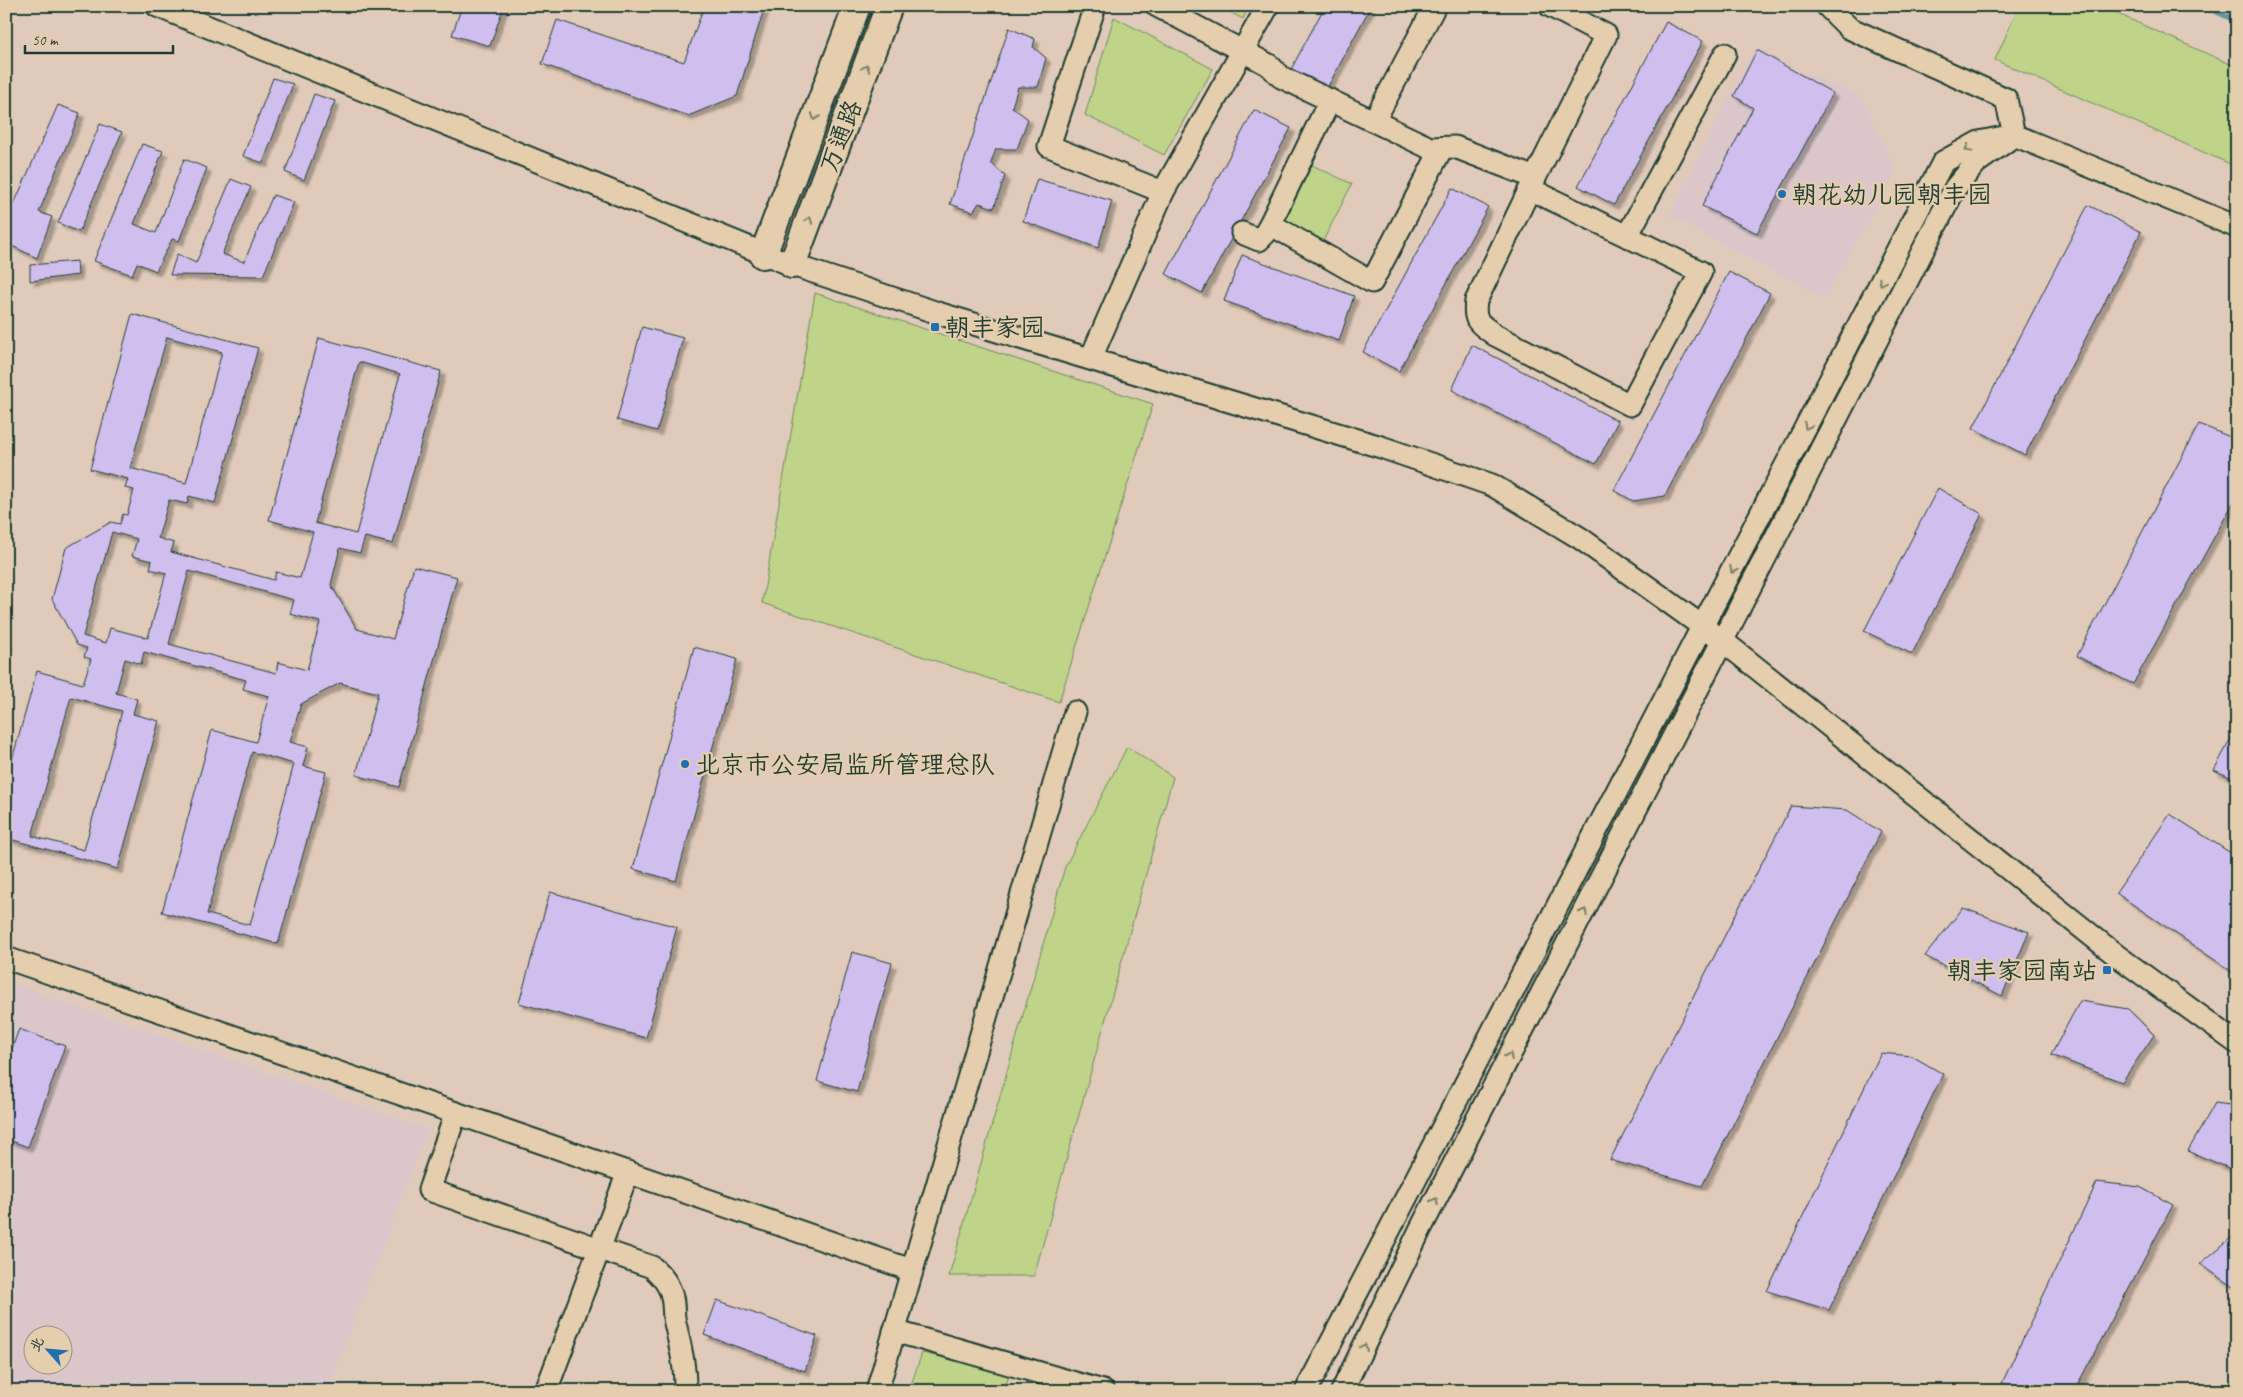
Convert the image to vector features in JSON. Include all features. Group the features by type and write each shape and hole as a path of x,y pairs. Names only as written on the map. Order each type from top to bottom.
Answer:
{"main road":[{"name":"万通路","path":"763,254 857,6"},
{"name":"万通路","path":"792,265 890,6"}],"street":[{"path":"157,6 792,265 941,314 1381,447 1492,485 1580,538 1724,642 2116,955 2237,1043"},
{"path":"1157,6 1269,66 1281,78 1430,148 1455,147 1533,184 1627,236 1701,272 1630,405 1496,335 1477,322 1474,313 1476,301 1533,184 1606,35 1550,6"},
{"path":"1091,358 1163,192 1268,6"},
{"path":"1374,121 1435,6"},
{"path":"1827,6 1849,28 2006,99 2014,135"},
{"path":"1092,7 1049,146 1163,192"},
{"path":"1627,236 1725,54"},
{"path":"1242,233 1259,240 1265,234 1330,100"},
{"path":"1342,1391 1420,1230 1724,642 1733,620 1955,188 1976,163 2014,135"},
{"path":"1306,1391 1943,162 1979,142 2014,135 2237,227"},
{"path":"1270,224 1372,282 1442,148"},
{"path":"877,1391 1075,712"},
{"path":"6,958 911,1270"},
{"path":"456,1113 429,1190 652,1267 662,1276 670,1288 686,1375 685,1391"},
{"path":"546,1391 628,1172"},
{"path":"894,1330 1103,1391"}],"shaded area":[{"name":"朝花幼儿园朝丰园","path":"1753,49 1862,96 1896,171 1825,299 1669,216"},
{"path":"6,981 428,1129 328,1391 6,1391"}],"green space":[{"path":"1218,6 1249,6 1243,19"},
{"path":"2019,6 2100,6 2237,67 2237,167 1995,60"},
{"path":"1114,17 1213,69 1164,155 1085,115"},
{"path":"1312,165 1352,184 1322,243 1284,222"},
{"path":"815,293 1153,404 1059,702 762,603"},
{"path":"1127,747 1173,777 1034,1276 949,1276 1065,867"},
{"path":"922,1353 1010,1372 1004,1391 909,1391"}],"building":[{"path":"462,6 504,6 490,46 452,35"},
{"path":"704,6 765,6 737,96 688,116 542,64 557,20 684,62"},
{"path":"1325,6 1371,6 1325,92 1289,73"},
{"path":"1666,22 1703,41 1614,205 1578,186"},
{"path":"1009,28 1035,39 1033,47 1046,58 1038,87 1018,87 1012,107 1028,119 1017,149 996,149 991,163 1005,176 994,208 979,203 973,212 950,204"},
{"path":"1757,50 1833,93 1757,233 1702,206 1753,108 1734,96"},
{"path":"273,78 293,84 263,163 243,156"},
{"path":"314,94 335,101 304,180 285,172"},
{"path":"58,105 80,113 39,212 52,217 37,258 6,243 6,209 9,202 14,204"},
{"path":"1254,110 1291,128 1202,293 1166,274"},
{"path":"100,124 122,132 79,232 58,223"},
{"path":"142,144 163,151 134,224 156,233 184,159 207,168 179,241 172,239 156,271 137,263 132,275 94,261"},
{"path":"231,179 251,187 222,254 244,262 273,195 294,202 263,276 170,275 177,254 196,263"},
{"path":"1037,179 1112,201 1098,248 1023,221"},
{"path":"1452,188 1488,207 1399,371 1363,352"},
{"path":"2088,205 2141,232 2025,455 1973,428"},
{"path":"1242,255 1354,296 1339,341 1224,301"},
{"path":"77,261 78,275 30,281 30,265"},
{"path":"1729,272 1770,293 1665,496 1633,501 1614,490"},
{"path":"132,314 258,348 215,503 189,496 187,504 169,500 158,538 174,543 171,552 274,580 276,572 300,578 313,532 269,520 319,338 441,371 393,544 365,537 360,553 340,548 331,585 357,629 393,639 414,566 457,577 399,787 356,775 378,693 340,683 301,704 290,742 308,747 303,766 326,772 278,944 162,912 212,730 256,742 269,696 243,689 246,680 144,652 141,664 125,659 116,693 137,699 133,714 159,721 118,869 6,838 6,781 37,671 83,684 91,659 84,657 87,648 77,645 52,599 66,548 111,522 120,524 123,514 127,515 134,490 125,488 128,479 90,469","holes":["167,337 222,352 186,483 130,468","359,362 400,374 356,534 315,523","112,532 137,539 132,556 152,561 150,569 166,573 148,638 110,628 106,643 83,636","189,571 294,600 290,614 320,622 307,670 278,662 276,673 169,644","71,697 122,711 84,850 32,836","252,752 294,764 250,925 207,914"]},
{"path":"642,327 683,338 657,431 617,420"},
{"path":"1472,345 1618,421 1596,464 1452,390"},
{"path":"2199,424 2237,440 2237,496 2133,684 2077,656"},
{"path":"1938,488 1982,514 1912,654 1864,631"},
{"name":"北京市公安局监所管理总队","path":"694,647 737,659 676,881 633,869"},
{"path":"2237,728 2237,780 2214,770"},
{"path":"1791,806 1847,810 1881,832 1702,1186 1610,1160"},
{"path":"2170,814 2237,857 2237,975 2116,893"},
{"path":"550,892 677,927 646,1038 519,1003"},
{"path":"1963,908 2029,932 2002,996 1925,956"},
{"path":"852,952 892,963 857,1092 817,1081"},
{"path":"2080,1001 2128,1009 2154,1035 2122,1082 2051,1055"},
{"path":"19,1029 65,1046 28,1147 6,1139 6,1065"},
{"path":"1881,1053 1912,1056 1943,1074 1829,1310 1767,1291"},
{"path":"2215,1103 2237,1106 2236,1171 2188,1151"},
{"path":"2097,1182 2140,1187 2173,1205 2074,1391 2031,1391 2002,1383"},
{"path":"2237,1233 2237,1289 2200,1264"},
{"path":"717,1300 817,1336 805,1371 704,1335"}],"waterway":[{"path":"2204,6 2237,21"}],"place":[{"name":"朝花幼儿园朝丰园","path":"1782,194"},
{"name":"朝丰家园","path":"935,327"},
{"name":"北京市公安局监所管理总队","path":"685,764"},
{"name":"朝丰家园南站","path":"2107,970"}]}
